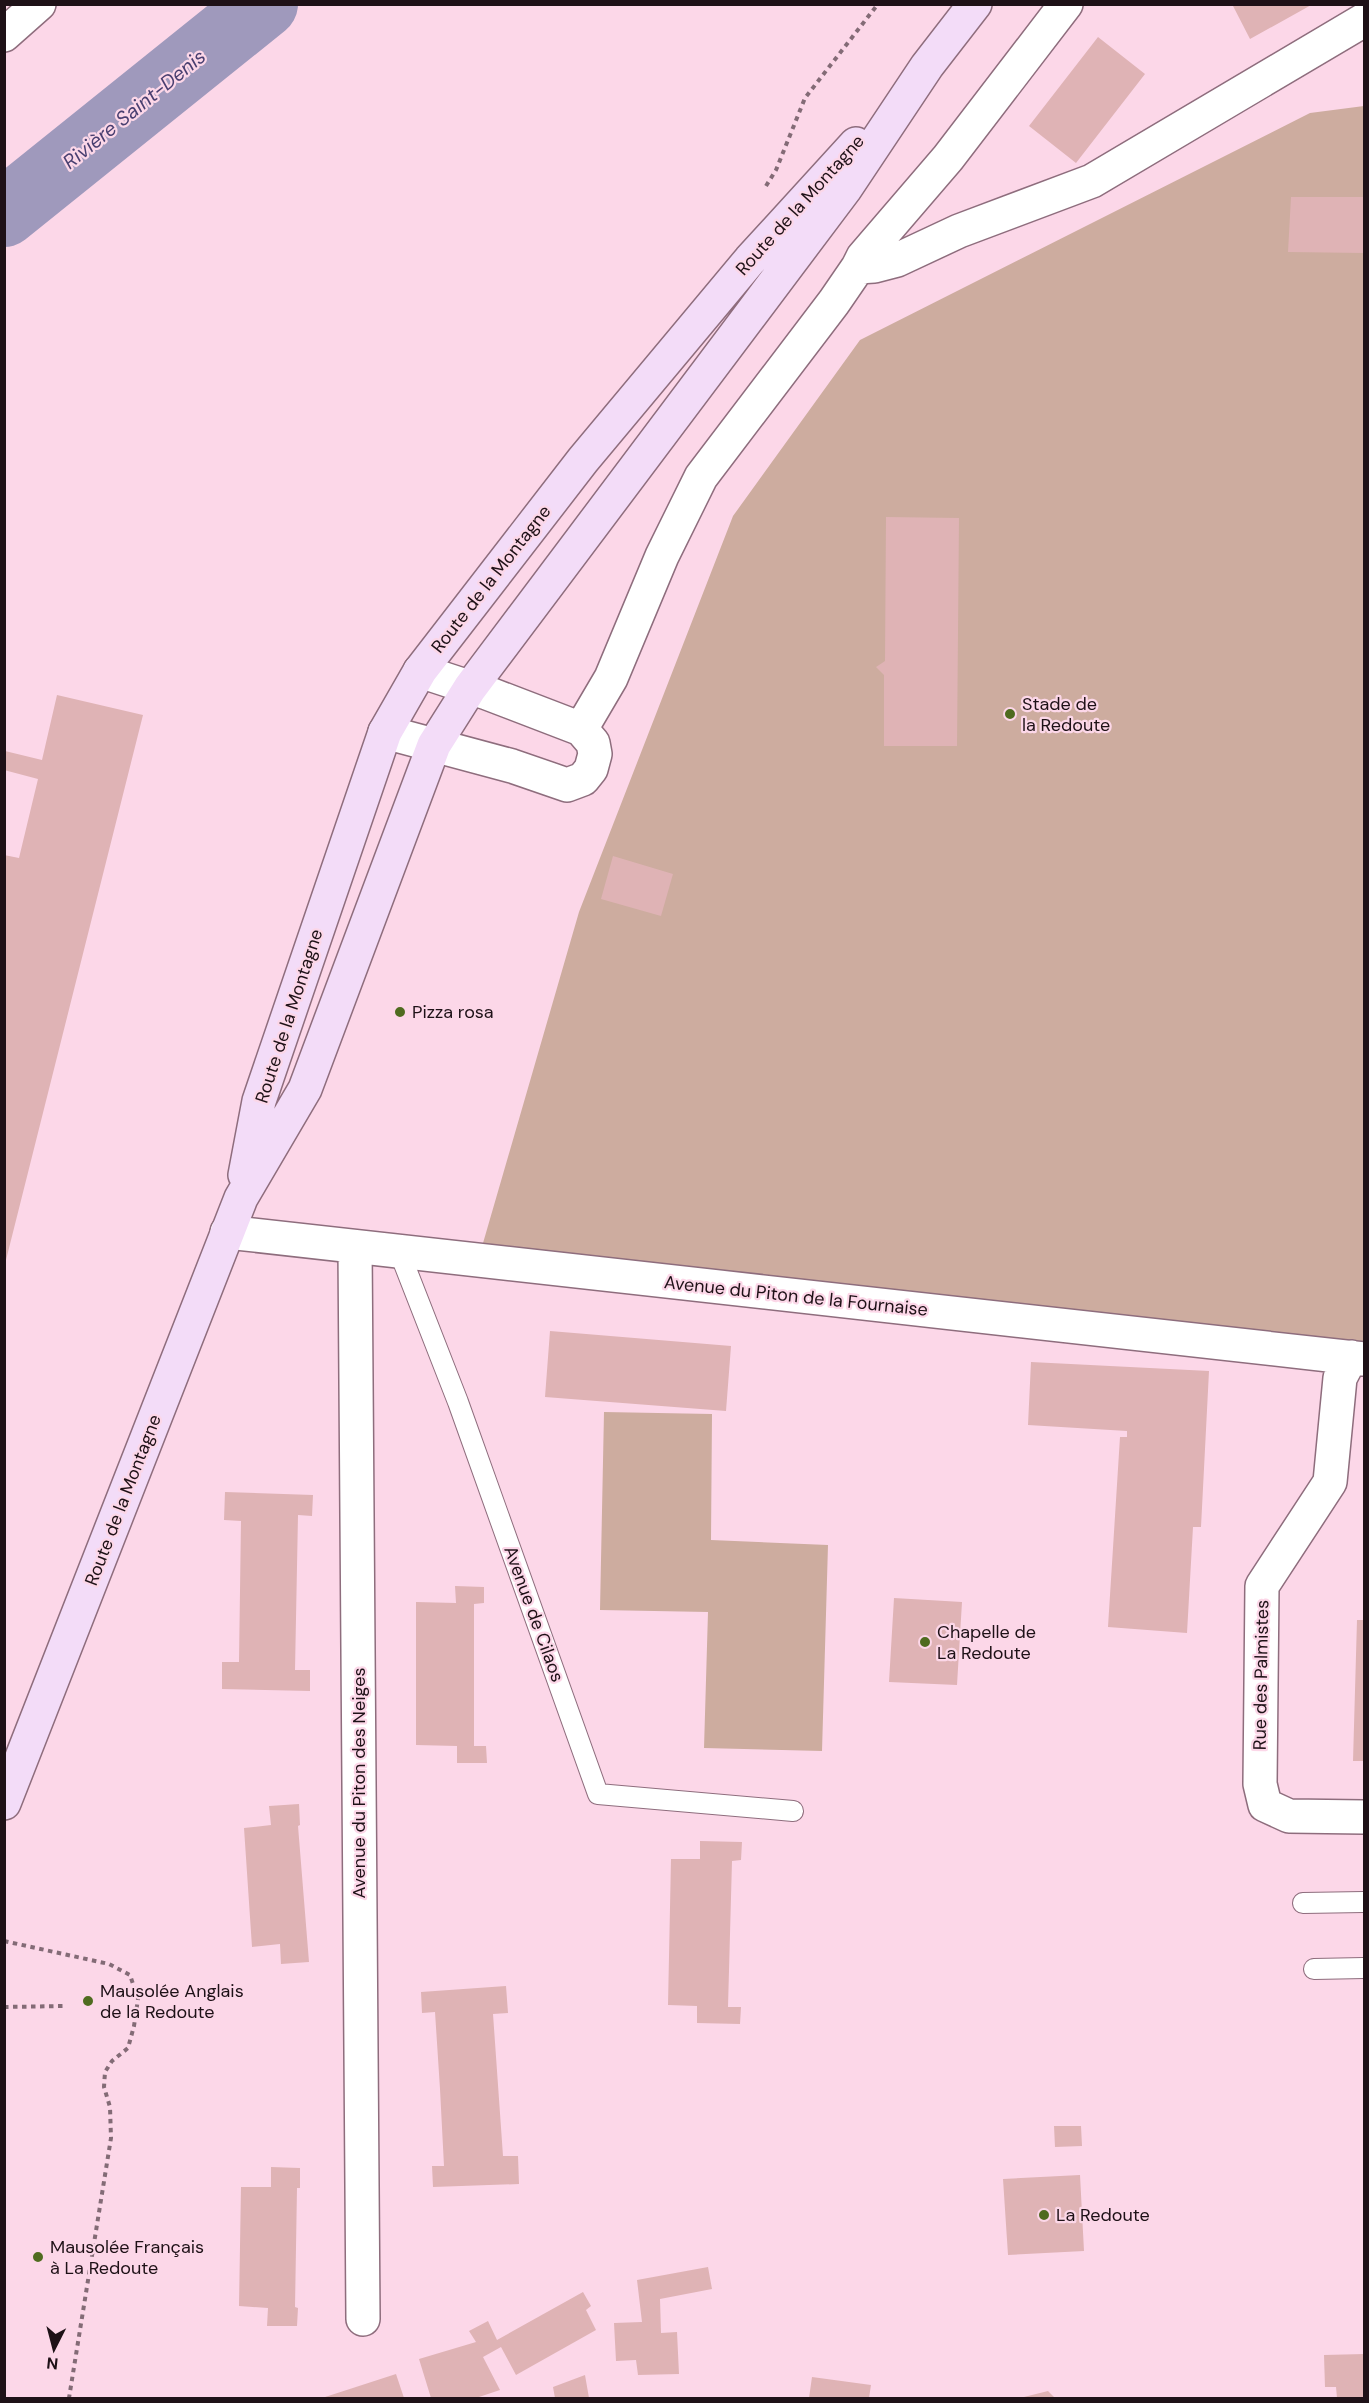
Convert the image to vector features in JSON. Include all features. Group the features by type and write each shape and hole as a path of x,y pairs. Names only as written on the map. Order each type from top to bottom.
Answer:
{"main road":[{"name":"Route de la Montagne","path":"4,1803 241,1198 305,1089 434,746 470,688 845,189 927,66 975,4"},
{"name":"Route de la Montagne","path":"241,1198 259,1101 385,732 420,671 584,460 750,260 927,66"}],"street":[{"path":"4,35 39,4"},
{"path":"581,729 611,678 662,556 701,477 834,302 863,257 948,158 1066,4"},
{"path":"858,267 874,266 897,260 959,231 1092,181 1365,20"},
{"path":"385,732 512,766 567,785 583,779 591,770 595,754 593,743 581,729 488,693 420,671"},
{"name":"Avenue du Piton de la Fournaise","path":"227,1232 1358,1358"},
{"name":"Avenue du Piton des Neiges","path":"355,1247 363,2319"},
{"name":"Rue des Palmistes","path":"1358,1358 1340,1378 1330,1482 1262,1586 1260,1784 1265,1805 1289,1816 1365,1817"}],"lane":[{"name":"Avenue de Cilaos","path":"399,1251 458,1402 598,1794 793,1811"},
{"path":"1303,1903 1365,1902"},
{"path":"1314,1969 1365,1968"}],"path":[{"path":"4,1941 109,1964 130,1975 138,1999 128,2048 112,2061 105,2072 104,2087 110,2107 111,2138 69,2398"},
{"path":"4,2007 65,2006"}],"shaded area":[{"name":"Stade de la Redoute","path":"1364,106 1364,1344 481,1250 579,912 733,516 860,340 1310,113"},
{"path":"604,1412 712,1414 711,1540 828,1545 822,1751 704,1748 708,1612 600,1610"}],"building":[{"path":"1232,4 1313,4 1250,39"},
{"path":"1098,37 1145,74 1076,163 1029,126"},
{"path":"1291,197 1364,197 1364,253 1288,252"},
{"path":"886,517 959,518 957,746 884,746 884,675 876,667 885,661"},
{"path":"57,695 143,715 5,1264 4,855 19,858 38,779 4,770 4,755 5,751 42,760"},
{"path":"613,856 673,874 661,916 601,899"},
{"path":"550,1331 731,1346 726,1411 545,1397"},
{"path":"1031,1362 1209,1371 1201,1527 1193,1527 1187,1633 1108,1627 1120,1437 1127,1437 1127,1431 1028,1425"},
{"path":"225,1492 313,1495 312,1516 298,1515 295,1670 310,1670 310,1691 222,1689 222,1662 239,1662 241,1521 224,1520"},
{"path":"455,1586 484,1587 484,1603 474,1604 474,1746 486,1746 487,1763 457,1763 457,1746 416,1745 416,1602 456,1603"},
{"name":"Chapelle de La Redoute","path":"894,1598 962,1602 957,1685 889,1682"},
{"path":"1357,1620 1364,1620 1364,1761 1353,1761"},
{"path":"299,1804 300,1825 298,1826 309,1962 281,1964 280,1944 252,1947 244,1828 271,1825 269,1806"},
{"path":"700,1841 742,1842 741,1860 732,1861 728,2007 741,2007 740,2024 697,2023 697,2006 668,2005 671,1859 700,1859"},
{"path":"506,1986 508,2013 493,2014 503,2156 518,2156 519,2184 433,2187 432,2166 444,2166 440,2089 435,2012 422,2013 421,1992"},
{"path":"1054,2126 1081,2126 1082,2146 1055,2147"},
{"path":"271,2167 300,2168 300,2188 297,2188 295,2307 298,2308 297,2326 267,2326 268,2308 239,2306 241,2187 271,2187"},
{"name":"La Redoute","path":"1080,2175 1084,2251 1008,2255 1003,2179"},
{"path":"708,2267 712,2289 660,2299 661,2333 677,2332 679,2374 638,2375 636,2360 616,2361 614,2323 642,2322 637,2280"},
{"path":"583,2292 591,2306 586,2310 596,2330 516,2375 501,2347 483,2357 500,2390 476,2398 431,2398 419,2359 476,2342 469,2331 488,2321 497,2340"},
{"path":"1364,2354 1364,2398 1337,2398 1336,2387 1325,2387 1324,2355"},
{"path":"396,2374 404,2398 322,2398"},
{"path":"585,2375 589,2398 555,2398 553,2387"},
{"path":"812,2377 871,2385 869,2398 809,2398"},
{"path":"1048,2391 1055,2398 1020,2398"}],"waterway":[{"name":"Rivière Saint-Denis","path":"4,213 264,4"}],"place":[{"name":"Stade de la Redoute","path":"1010,714"},
{"name":"Pizza rosa","path":"400,1012"},
{"name":"Chapelle de La Redoute","path":"925,1642"},
{"name":"Mausolée Anglais de la Redoute","path":"88,2001"},
{"name":"La Redoute","path":"1044,2215"},
{"name":"Mausolée Français à La Redoute","path":"38,2257"}]}
